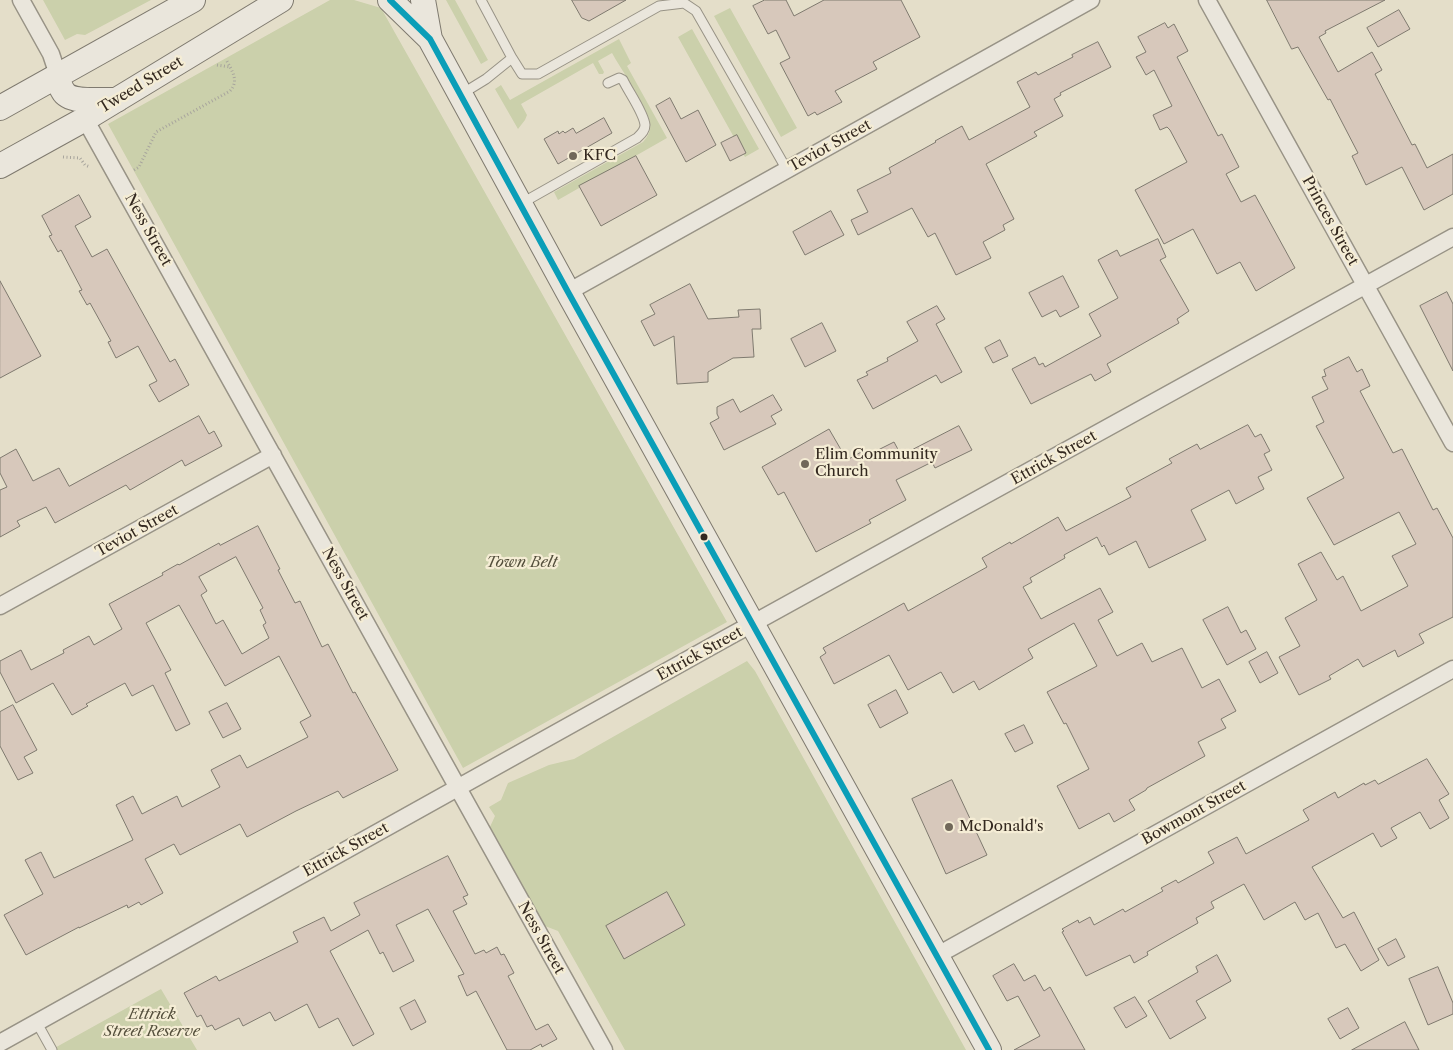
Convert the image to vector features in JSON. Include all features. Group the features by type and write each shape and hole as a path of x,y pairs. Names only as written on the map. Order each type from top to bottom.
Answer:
{"main road":[{"path":"0,108 193,0"},
{"name":"Tweed Street","path":"0,166 86,119 281,0"},
{"path":"390,0 430,39 752,625 989,1050"},
{"path":"423,0 430,39"},
{"path":"58,76 63,92 70,98 78,100 117,100"}],"street":[{"path":"21,0 51,54 58,76"},
{"name":"Teviot Street","path":"568,292 1092,0"},
{"name":"Princes Street","path":"1207,0 1453,443"},
{"name":"Ness Street","path":"86,119 604,1050"},
{"name":"Ettrick Street","path":"0,1043 1453,237"},
{"name":"Teviot Street","path":"0,606 274,455"},
{"name":"Bowmont Street","path":"936,956 1453,669"}],"lane":[{"path":"481,0 522,74 538,74 659,6 684,3 696,11 787,170"},
{"path":"460,95 486,79 512,58"},
{"path":"520,204 637,138 642,133 645,125 623,80 618,78 608,83"},
{"path":"37,1023 52,1050"}],"path":[{"path":"139,168 156,132 230,91 235,85 236,81 233,73 222,51"},
{"path":"79,154 74,158 80,158 85,165"}],"green space":[{"path":"43,0 151,0 85,35 77,34 65,40"},
{"name":"Town Belt","path":"330,0 354,0 381,8 727,622 463,768 108,124"},
{"path":"446,0 455,0 488,60 481,64"},
{"path":"730,8 797,128 781,137 714,16"},
{"path":"692,29 759,149 745,157 678,37"},
{"path":"619,39 631,63 627,66 667,138 558,200 554,192 643,142 649,133 650,124 640,99 612,53 598,61 604,72 603,74 599,74 593,63 521,104 527,115 518,129 495,89 501,85 510,100"},
{"path":"747,661 755,671 966,1050 625,1050 558,931 545,926 489,829 495,816 489,807 501,800 508,783 549,765 574,759"},
{"name":"Ettrick Street Reserve","path":"161,989 197,1050 51,1050"}],"building":[{"path":"572,0 626,0 589,21 582,18"},
{"path":"765,0 786,0 794,16 824,0 901,0 920,37 873,62 877,69 835,91 842,102 817,115 815,112 808,116 780,63 790,58 776,30 768,34 753,6"},
{"path":"1267,0 1385,0 1325,31 1326,33 1319,37 1338,72 1372,52 1382,70 1375,74 1412,145 1415,144 1427,168 1453,154 1453,194 1424,210 1402,167 1366,185 1352,156 1358,153 1330,99 1328,100 1298,47 1292,49"},
{"path":"1399,10 1410,29 1378,47 1367,28"},
{"path":"1165,23 1168,28 1174,24 1188,51 1177,57 1218,136 1222,134 1239,167 1226,174 1241,202 1255,195 1295,268 1256,291 1240,262 1217,274 1193,229 1164,244 1135,190 1187,162 1170,130 1167,127 1160,130 1153,115 1172,106 1154,70 1146,75 1136,57 1146,52 1138,37"},
{"path":"1098,42 1111,67 1060,93 1061,95 1054,99 1063,116 1034,132 1037,136 986,164 1014,219 1003,225 1005,230 983,242 991,258 956,275 935,233 928,237 912,208 858,235 851,220 868,212 857,190 891,173 889,168 962,126 969,140 1030,107 1017,82 1036,72 1038,75"},
{"path":"670,98 681,119 698,110 716,145 686,162 656,106"},
{"path":"604,118 612,133 558,164 544,139 558,131 559,134 563,131 565,133 573,128 576,133"},
{"path":"737,135 746,153 730,161 721,143"},
{"path":"636,156 657,195 601,226 579,186"},
{"path":"79,195 91,217 75,226 92,257 107,249 170,362 175,359 189,385 159,402 149,385 157,381 138,346 116,358 108,342 111,341 90,303 87,305 79,291 82,290 61,250 58,252 49,236 52,235 42,216"},
{"path":"831,211 844,235 805,255 793,232"},
{"path":"1158,239 1166,257 1160,260 1189,311 1177,319 1179,323 1107,364 1111,372 1095,381 1091,374 1031,404 1012,369 1035,357 1039,365 1043,363 1045,367 1101,336 1089,314 1118,298 1098,260 1117,250 1120,256"},
{"path":"1063,276 1079,307 1060,317 1056,310 1042,317 1029,293"},
{"path":"0,281 41,356 0,378"},
{"path":"690,284 708,319 739,317 738,310 760,309 761,329 752,329 754,357 733,358 708,372 708,382 677,384 674,336 654,346 641,321 655,314 650,305"},
{"path":"1447,292 1453,304 1453,371 1420,306"},
{"path":"937,306 945,319 936,324 962,372 941,383 936,375 873,409 857,380 868,375 866,372 888,361 887,358 918,341 907,322"},
{"path":"822,323 836,351 805,367 791,339"},
{"path":"1000,340 1008,356 993,363 985,348"},
{"path":"1349,357 1357,372 1362,369 1370,386 1360,391 1393,453 1402,449 1433,510 1437,508 1453,538 1453,617 1419,634 1424,643 1398,657 1395,650 1363,667 1358,659 1329,676 1331,679 1299,695 1279,657 1300,646 1285,618 1317,600 1298,564 1321,552 1337,580 1343,576 1361,611 1408,586 1392,556 1416,544 1399,512 1334,545 1307,498 1344,478 1316,426 1324,422 1312,397 1328,389 1322,377 1326,376 1324,370"},
{"path":"773,395 782,410 771,416 776,424 724,450 710,423 719,418 717,407 733,399 740,412"},
{"path":"199,416 209,434 214,431 222,446 185,466 182,460 130,490 126,485 55,523 46,507 17,521 20,526 0,537 0,490 7,487 0,473 0,458 16,449 33,481 59,468 69,486"},
{"path":"1248,425 1255,437 1261,434 1270,451 1264,454 1272,470 1258,477 1264,489 1236,504 1229,490 1191,510 1206,540 1149,568 1136,541 1109,555 1097,537 1064,555 1065,558 1030,578 1032,582 1023,587 1041,619 1100,588 1113,612 1098,620 1117,656 1142,643 1152,662 1182,648 1202,688 1219,679 1236,711 1221,719 1226,728 1198,742 1205,756 1129,800 1135,810 1114,822 1109,813 1079,829 1057,786 1089,769 1066,723 1064,724 1047,692 1097,666 1074,623 1028,649 1033,658 979,690 974,681 953,693 941,672 908,690 889,655 834,684 820,657 826,653 823,648 904,603 908,611 987,567 982,558 1058,517 1066,531 1131,497 1126,488 1172,463 1169,459 1197,444 1200,449"},
{"path":"959,426 972,450 935,468 932,462 896,480 906,500 869,520 871,523 816,552 784,492 778,495 762,467 829,429 847,460 863,451 866,456 894,442 901,455"},
{"path":"258,526 295,603 300,601 322,647 328,644 353,693 355,692 398,770 343,798 338,791 247,837 240,824 180,855 174,844 145,859 163,893 141,905 139,902 128,908 127,905 79,927 26,955 4,915 43,894 25,860 41,852 54,878 133,840 116,805 133,796 142,814 177,796 182,807 220,787 211,770 240,755 247,768 308,737 300,722 311,716 279,656 225,686 179,605 146,623 171,670 165,673 190,724 176,731 153,685 132,696 125,683 86,704 88,706 72,715 53,683 16,703 0,672 0,661 21,650 31,670 64,653 63,650 89,636 94,645 122,629 109,604 163,575 162,573 178,564 219,543 220,545","holes":["236,557 263,608 260,610 266,623 263,625 269,638 242,654 223,620 216,624 201,595 207,591 199,577"]},
{"path":"1228,607 1241,633 1246,630 1256,649 1227,665 1203,620"},
{"path":"1267,652 1278,673 1260,683 1249,662"},
{"path":"896,690 908,713 880,728 868,705"},
{"path":"227,703 241,729 223,738 209,712"},
{"path":"13,705 37,750 24,757 33,773 18,780 0,746 0,712"},
{"path":"1024,725 1033,743 1015,752 1005,734"},
{"path":"1427,759 1449,794 1439,800 1449,818 1430,829 1420,812 1391,828 1397,838 1381,847 1373,833 1312,867 1343,918 1354,912 1379,960 1361,971 1345,944 1336,948 1318,913 1305,920 1295,902 1264,920 1244,884 1211,902 1214,908 1196,918 1198,923 1147,952 1148,955 1134,963 1130,955 1086,976 1062,929 1078,920 1079,923 1090,917 1094,925 1123,909 1125,912 1163,891 1161,888 1176,880 1178,883 1214,863 1208,852 1237,837 1246,854 1309,820 1303,810 1335,792 1338,798 1364,783 1365,785 1375,780 1378,784"},
{"name":"McDonald's","path":"952,780 987,855 946,874 912,799"},
{"path":"448,856 468,895 463,897 467,904 453,911 475,954 484,950 486,953 497,947 501,955 504,954 514,973 508,976 536,1030 548,1024 557,1039 542,1047 541,1044 530,1050 507,1050 476,991 467,996 458,976 464,974 428,909 396,925 414,961 393,972 383,952 380,954 368,930 330,951 374,1034 353,1046 338,1018 319,1028 307,1004 275,1021 270,1012 243,1026 239,1018 215,1030 212,1025 207,1027 201,1015 197,1017 184,993 216,976 219,981 298,942 293,932 324,917 331,931 360,915 354,903"},
{"path":"667,892 685,925 624,959 606,926"},
{"path":"1396,939 1405,957 1388,966 1378,949"},
{"path":"1217,955 1231,981 1196,1001 1206,1018 1170,1039 1148,1001 1198,972 1196,967"},
{"path":"1014,964 1024,981 1035,975 1044,991 1050,987 1085,1050 1014,1050 1040,1036 1018,996 1007,1001 993,976"},
{"path":"1438,967 1453,1003 1453,1014 1428,1025 1409,979"},
{"path":"1135,997 1147,1016 1126,1028 1114,1008"},
{"path":"415,1000 426,1022 411,1030 400,1008"},
{"path":"1348,1008 1359,1028 1340,1039 1328,1019"},
{"path":"1405,1022 1419,1050 1352,1050"}],"transit line":[{"path":"390,0 430,39 568,292 989,1050"}],"place":[{"name":"KFC","path":"573,156"},
{"name":"Elim Community Church","path":"805,464"},
{"name":"McDonald's","path":"949,827"}]}
